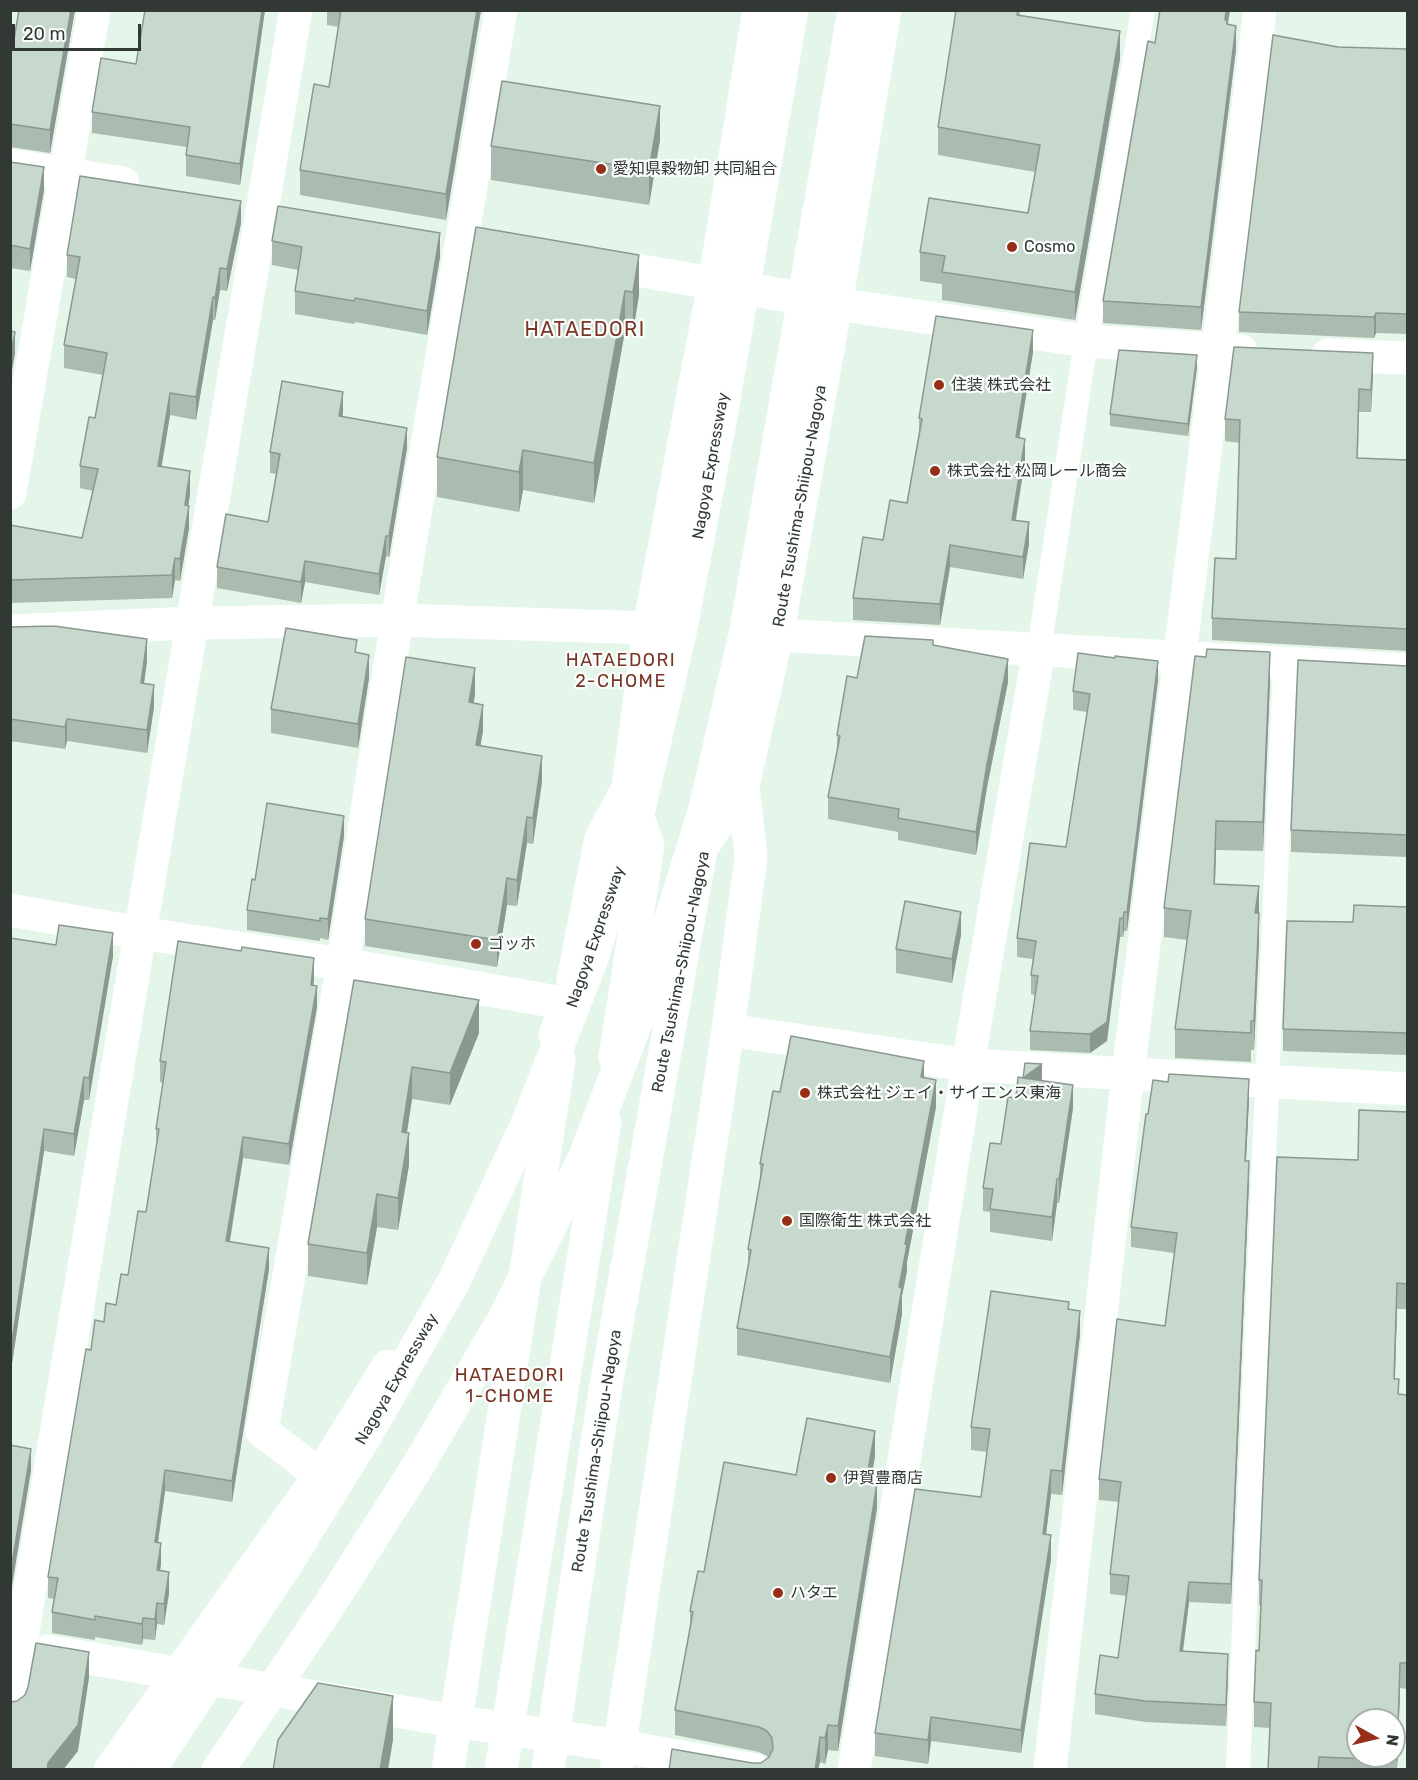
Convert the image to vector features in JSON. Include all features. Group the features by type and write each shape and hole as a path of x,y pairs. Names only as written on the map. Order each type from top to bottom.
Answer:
{"main road":[{"path":"10,494 94,10"},
{"path":"10,1709 15,1646 192,623 274,209 296,10"},
{"path":"320,1475 262,1431 343,964 397,620 450,238 501,10"},
{"path":"448,1770 568,1004 601,838 628,788 649,628 714,284 759,10"},
{"name":"Nagoya Expressway","path":"149,1770 285,1566 366,1435 454,1281 527,1124 590,964 640,805 681,628 719,427 792,10"},
{"path":"218,1770 340,1588 419,1464 505,1317 585,1156 650,986 705,809 746,630 854,10"},
{"name":"Route Tsushima-Shiipou-Nagoya","path":"548,1770 604,1397 701,849 743,786 777,634 836,304 885,10"},
{"path":"1050,1770 1128,1074 1260,10"},
{"path":"10,165 147,188"},
{"path":"228,201 274,209"},
{"path":"450,238 496,246"},
{"path":"565,258 836,304 1086,341 1266,352"},
{"path":"1302,354 1407,358"},
{"path":"10,631 192,623 397,620 649,628"},
{"path":"777,634 1407,670"},
{"path":"854,1770 1039,650"},
{"path":"618,1758 728,1030 751,857 743,786"},
{"path":"501,1770 648,846 628,788"},
{"path":"10,910 140,933 343,964 568,1004"},
{"path":"110,1770 320,1475 439,1286 568,1004"},
{"path":"728,1030 969,1065 1407,1089"},
{"path":"15,1646 455,1721 618,1758 755,1770"}],"lane":[{"path":"1039,650 1086,341 1143,10"},
{"path":"1238,1770 1285,663"}],"building":[{"path":"19,10 71,10 50,130 10,124 10,44 13,45"},
{"path":"145,10 262,10 240,164 186,155 190,127 92,112 101,58 136,64"},
{"path":"341,10 477,10 446,194 300,170 314,84 329,87"},
{"path":"956,10 1018,10 1017,15 1120,31 1075,292 942,272 945,256 920,252 929,198 1028,213 1040,145 938,127"},
{"path":"1160,10 1226,10 1227,24 1236,26 1201,307 1103,301 1148,41 1155,43"},
{"path":"1273,35 1338,47 1407,49 1407,314 1376,313 1374,317 1239,312"},
{"path":"502,81 660,106 649,170 491,146"},
{"path":"10,162 44,167 30,249 10,245"},
{"path":"80,176 241,201 227,269 220,268 215,298 213,297 196,397 170,393 158,466 190,471 185,505 189,506 180,559 175,558 172,575 10,580 10,525 82,538 98,469 80,466 89,417 95,418 107,353 64,345 80,257 67,255"},
{"path":"278,206 440,233 427,311 355,298 354,301 295,291 302,247 272,241"},
{"path":"476,227 639,255 633,292 625,291 594,463 523,450 519,472 437,457"},
{"path":"936,316 1033,330 1016,437 1025,439 1012,520 1029,522 1023,557 950,545 940,604 853,598 863,537 883,540 890,500 907,503 922,419 919,418"},
{"path":"10,331 15,332 10,358"},
{"path":"1234,347 1373,353 1371,390 1359,389 1357,458 1407,460 1407,629 1212,618 1215,558 1236,559 1240,420 1225,419"},
{"path":"1119,350 1197,355 1188,424 1110,414"},
{"path":"282,381 343,392 339,416 407,428 389,536 386,536 379,574 305,561 301,582 217,567 226,514 268,522 280,454 270,452"},
{"path":"54,626 147,639 141,683 154,685 147,730 67,719 65,727 10,719 10,627"},
{"path":"286,628 357,640 355,652 369,655 358,724 271,709"},
{"path":"865,636 933,640 933,645 1008,659 976,832 898,818 899,809 828,797 840,736 837,735 847,676 857,678"},
{"path":"1207,649 1270,652 1263,822 1216,821 1214,884 1259,886 1255,913 1259,913 1254,1021 1251,1021 1251,1033 1175,1029 1191,911 1164,908 1195,656 1206,657"},
{"path":"1078,653 1158,661 1127,912 1124,912 1123,919 1120,918 1107,1022 1090,1034 1030,1031 1038,976 1031,975 1036,941 1017,938 1030,843 1066,847 1090,694 1073,691"},
{"path":"406,657 475,668 469,702 483,705 476,745 542,756 533,818 527,817 517,880 507,878 497,940 365,919"},
{"path":"1298,660 1407,666 1407,835 1291,830"},
{"path":"267,803 344,816 328,919 320,918 320,921 247,910 252,879 255,880"},
{"path":"905,901 961,912 952,959 896,949"},
{"path":"1354,905 1407,907 1407,1033 1283,1029 1287,921 1353,922"},
{"path":"59,925 113,933 89,1078 84,1077 74,1134 44,1129 11,1348 10,938 56,945"},
{"path":"178,941 241,951 242,947 314,958 311,985 317,986 289,1144 243,1137 226,1241 269,1248 232,1481 165,1470 155,1542 161,1543 157,1570 169,1572 164,1604 157,1603 155,1619 143,1618 142,1624 95,1616 95,1620 52,1612 58,1578 48,1577 86,1349 91,1350 95,1320 104,1322 106,1303 116,1305 121,1274 128,1275 138,1211 146,1212 159,1129 156,1129 166,1062 160,1061"},
{"path":"354,980 479,1000 450,1073 412,1067 402,1132 409,1133 398,1198 377,1194 367,1253 308,1244"},
{"path":"791,1036 924,1061 921,1077 936,1080 905,1244 907,1245 899,1287 902,1288 890,1357 737,1328 751,1250 748,1249 773,1091 780,1092"},
{"path":"1025,1063 1042,1064 1023,1078"},
{"path":"1169,1074 1249,1079 1245,1161 1249,1161 1231,1584 1189,1582 1180,1651 1228,1654 1226,1705 1145,1701 1095,1694 1100,1655 1118,1658 1129,1576 1110,1574 1121,1482 1099,1479 1117,1319 1165,1326 1177,1233 1131,1227 1146,1114 1148,1114 1153,1080 1168,1082"},
{"path":"1018,1077 1073,1085 1052,1217 990,1209 993,1189 983,1188 990,1143 1001,1144 1008,1097 1016,1098"},
{"path":"1359,1110 1407,1112 1407,1284 1397,1283 1394,1379 1399,1379 1398,1394 1407,1395 1407,1663 1400,1663 1399,1708 1346,1708 1346,1758 1319,1757 1318,1770 1268,1770 1271,1703 1254,1702 1262,1580 1259,1580 1277,1157 1358,1160"},
{"path":"991,1291 1069,1302 1068,1309 1080,1311 1062,1471 1051,1470 1043,1534 1051,1535 1021,1730 931,1717 928,1740 875,1733 915,1489 981,1497 990,1429 971,1427"},
{"path":"807,1418 875,1431 866,1481 877,1483 838,1726 828,1725 825,1738 820,1737 815,1770 669,1770 672,1749 761,1763 769,1757 773,1749 772,1738 767,1731 759,1727 675,1710 693,1612 690,1611 698,1571 704,1572 724,1462 796,1475"},
{"path":"10,1445 31,1449 11,1569 10,1569"},
{"path":"36,1643 89,1652 78,1725 48,1763 47,1770 10,1770 10,1702 17,1701 25,1695"},
{"path":"318,1683 393,1696 380,1770 273,1770 278,1740"}],"place":[{"name":"愛知県穀物卸 共同組合","path":"601,169"},
{"name":"Cosmo","path":"1012,247"},
{"name":"住装 株式会社","path":"939,385"},
{"name":"株式会社 松岡レール商会","path":"935,471"},
{"name":"ゴッホ","path":"476,944"},
{"name":"株式会社 ジェイ・サイエンス東海","path":"805,1093"},
{"name":"国際衛生 株式会社","path":"787,1221"},
{"name":"伊賀豊商店","path":"831,1478"},
{"name":"ハタエ","path":"778,1593"}],"district":[{"name":"HATAEDORI","path":"585,330"},
{"name":"HATAEDORI 2-CHOME","path":"621,671"},
{"name":"HATAEDORI 1-CHOME","path":"510,1386"}]}
